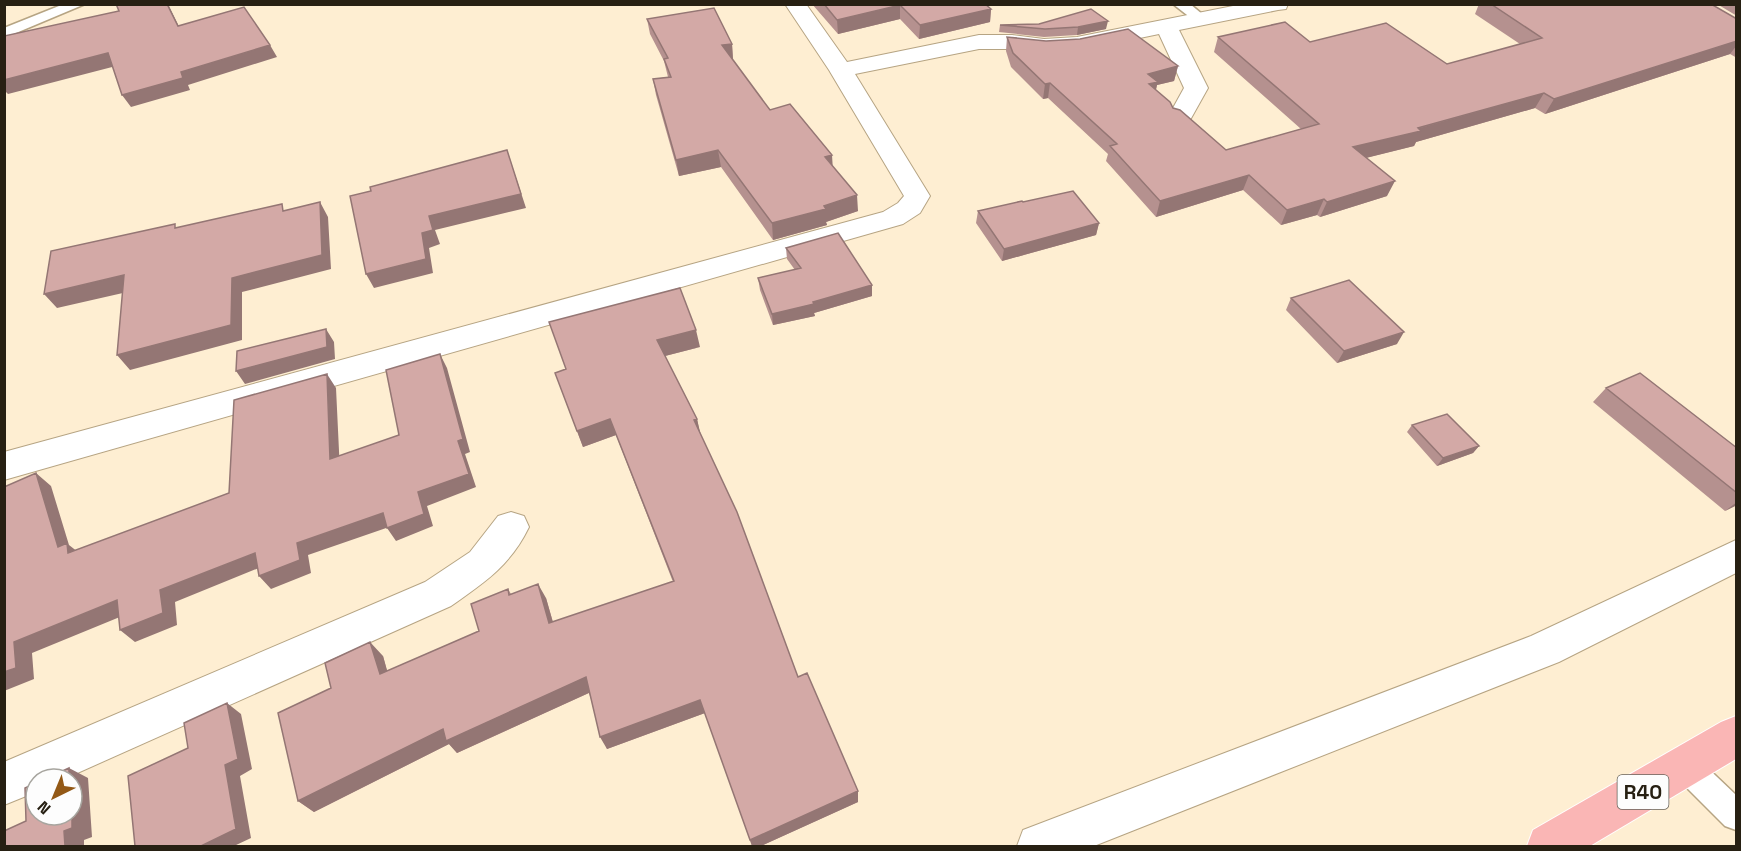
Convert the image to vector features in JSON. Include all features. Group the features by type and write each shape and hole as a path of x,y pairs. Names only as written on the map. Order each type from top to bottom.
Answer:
{"main road":[{"name":"R40","path":"1549,846 1737,736"}],"street":[{"path":"4,466 893,218 915,204 917,196 841,70 795,4"},
{"path":"841,70 979,42 1012,42 1044,46 1077,44 1278,4"},
{"path":"1166,26 1196,88 1180,117"},
{"path":"4,784 438,594 483,563 511,526"},
{"path":"1039,846 1545,649 1737,556"}],"lane":[{"path":"4,34 78,4"},
{"path":"1180,4 1201,19"},
{"path":"1686,767 1737,815"}],"building":[{"path":"116,4 167,4 178,26 244,7 270,45 181,72 183,78 122,95 108,53 4,80 4,36 119,11"},
{"path":"824,4 985,4 991,9 920,25 900,5 837,20"},
{"path":"1491,4 1711,4 1737,19 1737,41 1554,99 1544,93 1418,128 1421,131 1353,147 1395,181 1327,202 1324,199 1287,210 1249,175 1160,201 1110,146 1117,144 1050,83 1045,84 1013,53 1007,37 1046,41 1080,39 1128,29 1178,66 1148,74 1158,82 1149,84 1170,102 1173,108 1180,110 1226,150 1319,124 1218,37 1285,22 1310,42 1386,23 1447,64 1542,38"},
{"path":"714,8 732,44 722,45 770,110 790,104 832,155 825,157 857,195 824,206 826,209 772,223 718,150 676,160 653,79 671,77 664,59 668,58 647,19"},
{"path":"1091,9 1108,21 1078,27 1045,29 1000,25 1039,24"},
{"path":"507,150 521,194 429,216 433,230 422,233 426,259 366,274 350,196 371,191 370,187"},
{"path":"1073,191 1099,223 1004,249 978,211 1022,201"},
{"path":"320,202 322,255 232,278 231,325 117,355 124,275 44,294 51,251 175,224 175,228 282,204 283,211"},
{"path":"838,233 872,285 813,302 814,304 772,314 758,278 801,268 786,248"},
{"path":"1349,280 1404,332 1344,351 1291,298"},
{"path":"680,288 696,330 657,340 697,419 694,420 737,512 798,677 807,673 858,791 750,840 700,700 600,737 586,677 446,741 443,729 298,801 278,713 331,688 325,663 370,642 380,674 479,631 471,604 508,589 509,595 538,584 549,623 674,581 610,419 577,431 555,373 566,369 549,322"},
{"path":"326,329 327,347 236,371 237,351"},
{"path":"440,354 463,439 458,441 469,474 418,492 424,514 387,528 383,513 297,543 300,560 259,576 255,553 160,590 163,613 120,630 117,600 14,642 16,668 4,672 4,487 36,473 58,547 67,543 68,553 229,493 234,400 327,374 330,459 399,435 386,370"},
{"path":"1640,373 1737,448 1737,493 1606,388"},
{"path":"1447,414 1479,446 1443,458 1412,425"},
{"path":"227,703 238,759 225,765 236,829 201,846 135,846 128,776 188,748 184,723"},
{"path":"24,822 24,827 72,827 64,831 65,846 4,846 4,831"}]}
